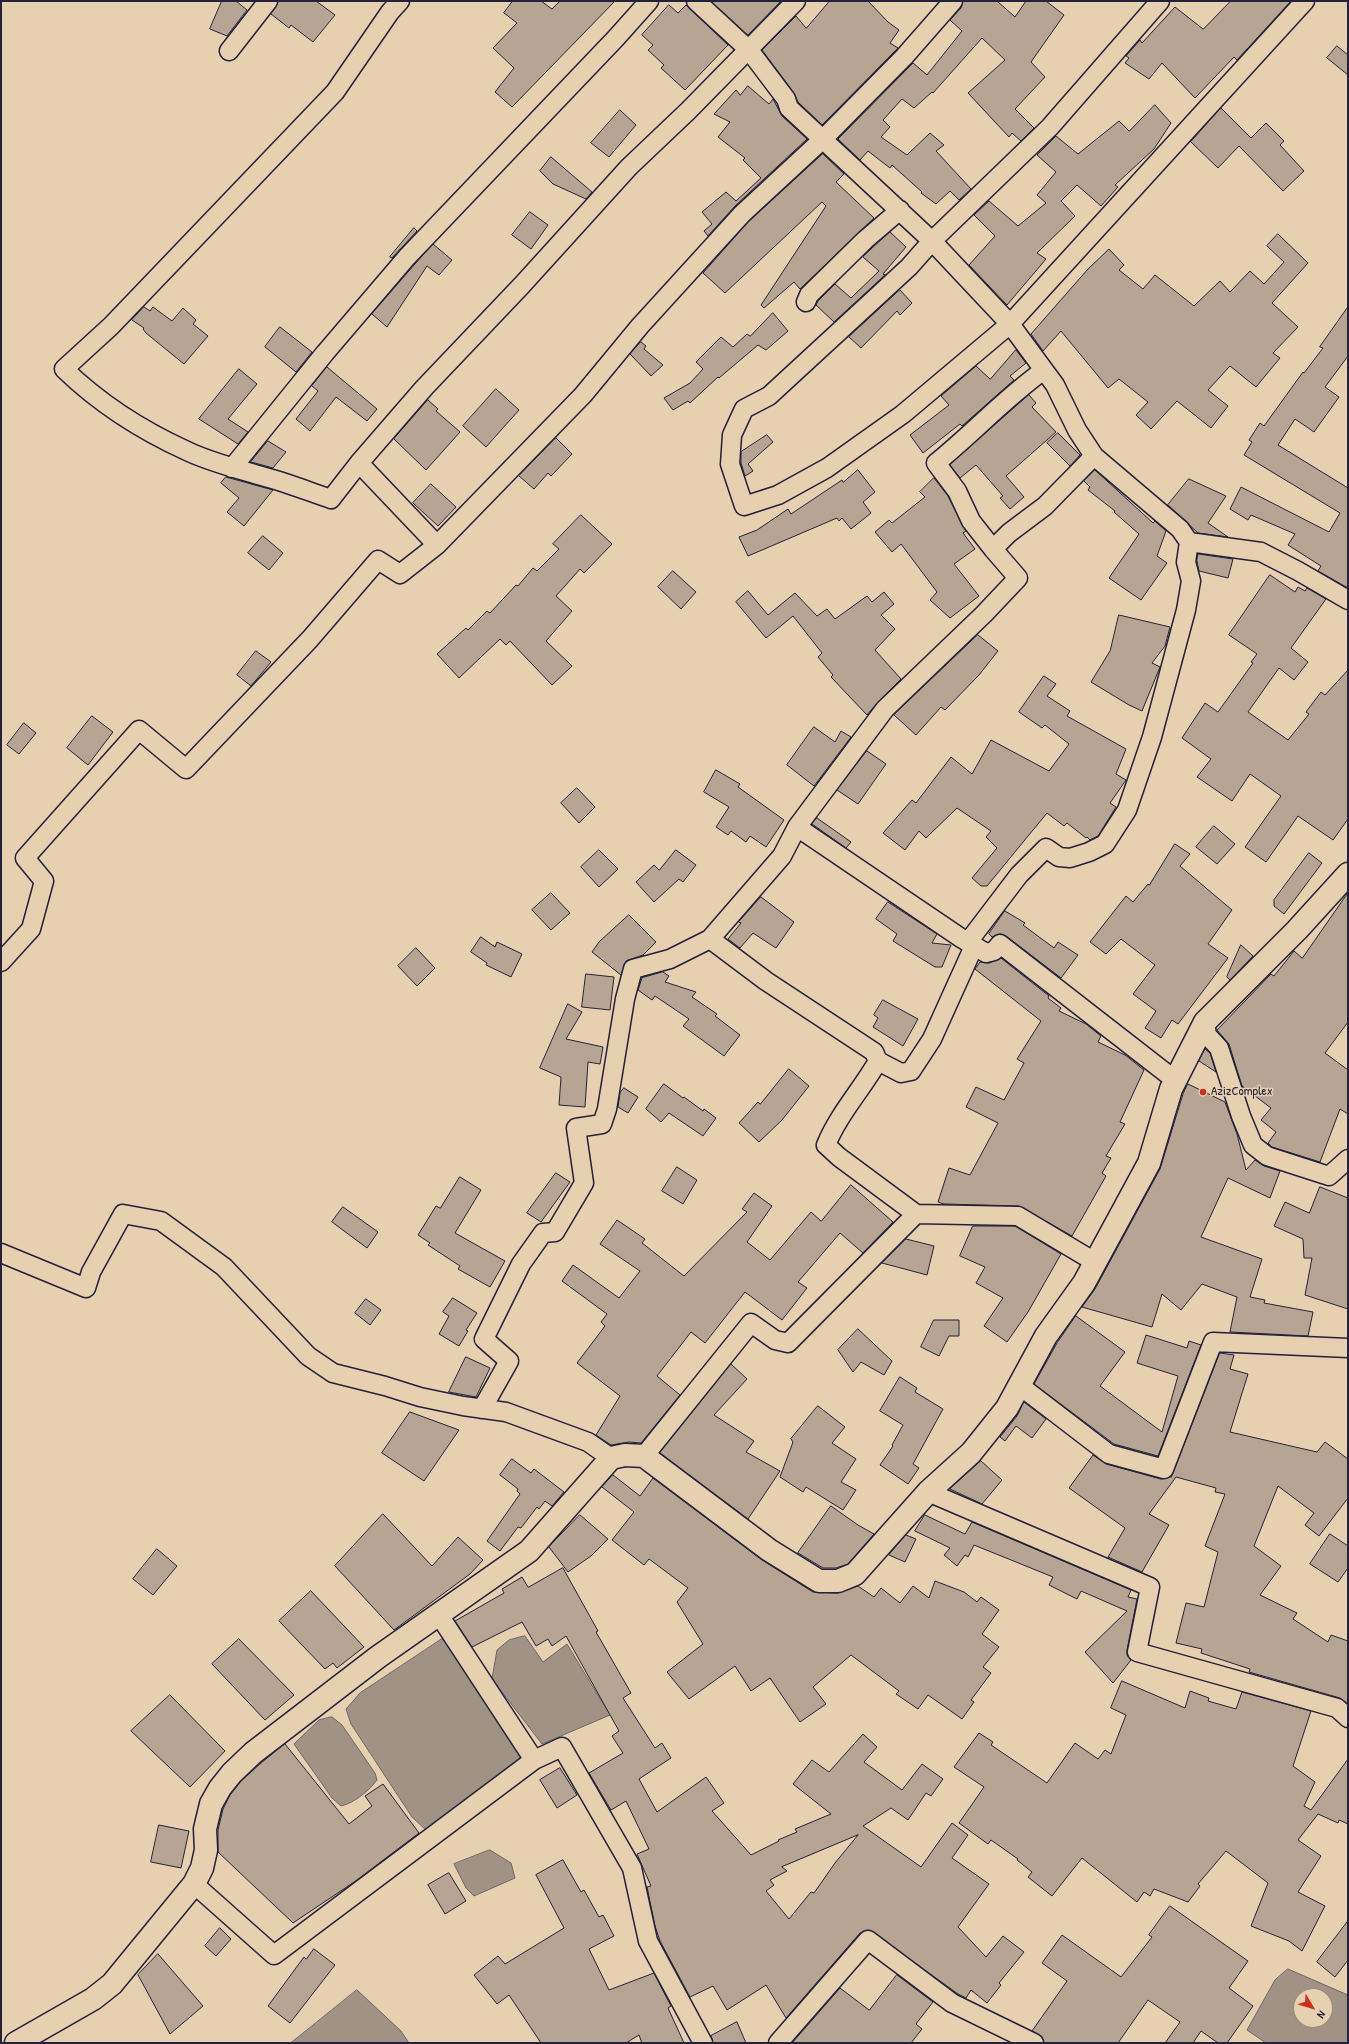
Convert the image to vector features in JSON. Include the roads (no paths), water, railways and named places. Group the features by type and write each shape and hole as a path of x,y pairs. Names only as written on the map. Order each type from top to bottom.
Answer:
{"street":[{"path":"229,50 268,1"},
{"path":"400,1 390,12 334,92 111,326 64,369 85,389 127,418 188,452 232,468 332,499 359,463 424,388 522,285 629,167 688,111 796,1"},
{"path":"232,468 324,353 407,257 616,38 649,1"},
{"path":"696,1 749,50 786,99 789,108 932,241 1010,324 1055,385 1077,430 1094,456 1180,529 1189,542 1186,562 1191,581 1186,610 1152,737 1127,810 1105,844 1089,852 1070,858 1059,857 1046,848 1018,875 971,944 932,1039 911,1071 901,1073 878,1061 874,1052 766,981 710,939"},
{"path":"1,962 31,929 44,881 25,858 139,730 186,769 310,639 378,560 400,574 438,545 583,395 640,326 742,214 823,139 904,57 953,1"},
{"path":"1160,1 1050,127 932,241 909,267 768,396 744,409 732,435 730,464 744,506 778,495 827,468 903,414 1010,324 1305,1"},
{"path":"806,302 809,295 900,210"},
{"path":"482,1409 509,1361 484,1339 522,1264 543,1233 555,1232 584,1183 576,1128 602,1124 607,1109 625,999 633,969 670,959 710,939 782,856 797,827 885,709 984,614 1018,578 971,521 957,491 936,463 971,434 1017,390 1044,370"},
{"path":"993,549 1009,533 1045,506 1094,456"},
{"path":"359,463 438,545"},
{"path":"1189,542 1261,552 1298,570 1348,600"},
{"path":"797,827 986,953 994,951 1000,944 1175,1080"},
{"path":"16,2043 80,2007 112,1984 194,1884 202,1868 206,1850 205,1829 211,1804 220,1788 232,1773 253,1753 378,1657 529,1551 610,1458 625,1455 644,1456 769,1550 819,1581 838,1581 855,1574 928,1492 971,1453 1007,1408 1046,1336 1084,1283 1149,1163 1171,1089 1205,1022 1297,930 1343,882 1348,874"},
{"path":"1205,1022 1207,1035 1219,1048 1240,1116 1253,1145 1267,1156 1329,1176 1348,1159"},
{"path":"878,1061 864,1085 831,1133 826,1145 839,1157 916,1214 1018,1216 1095,1262"},
{"path":"1,1253 86,1288 91,1272 123,1214 161,1221 224,1267 308,1356 333,1373 385,1386 420,1397 506,1412 588,1442 610,1458"},
{"path":"644,1456 751,1323 774,1340 788,1343 916,1214"},
{"path":"1019,1385 1109,1454 1164,1469 1213,1342 1348,1348"},
{"path":"928,1492 1150,1587 1137,1652 1337,1708 1348,1718"},
{"path":"439,1615 534,1760"},
{"path":"194,1884 274,1955 534,1760 562,1747 632,1868 648,1941 703,2043"},
{"path":"778,2043 868,1940 952,2003 1034,2043"}],"place":[{"name":"AzizComplex","path":"1203,1092"}]}
